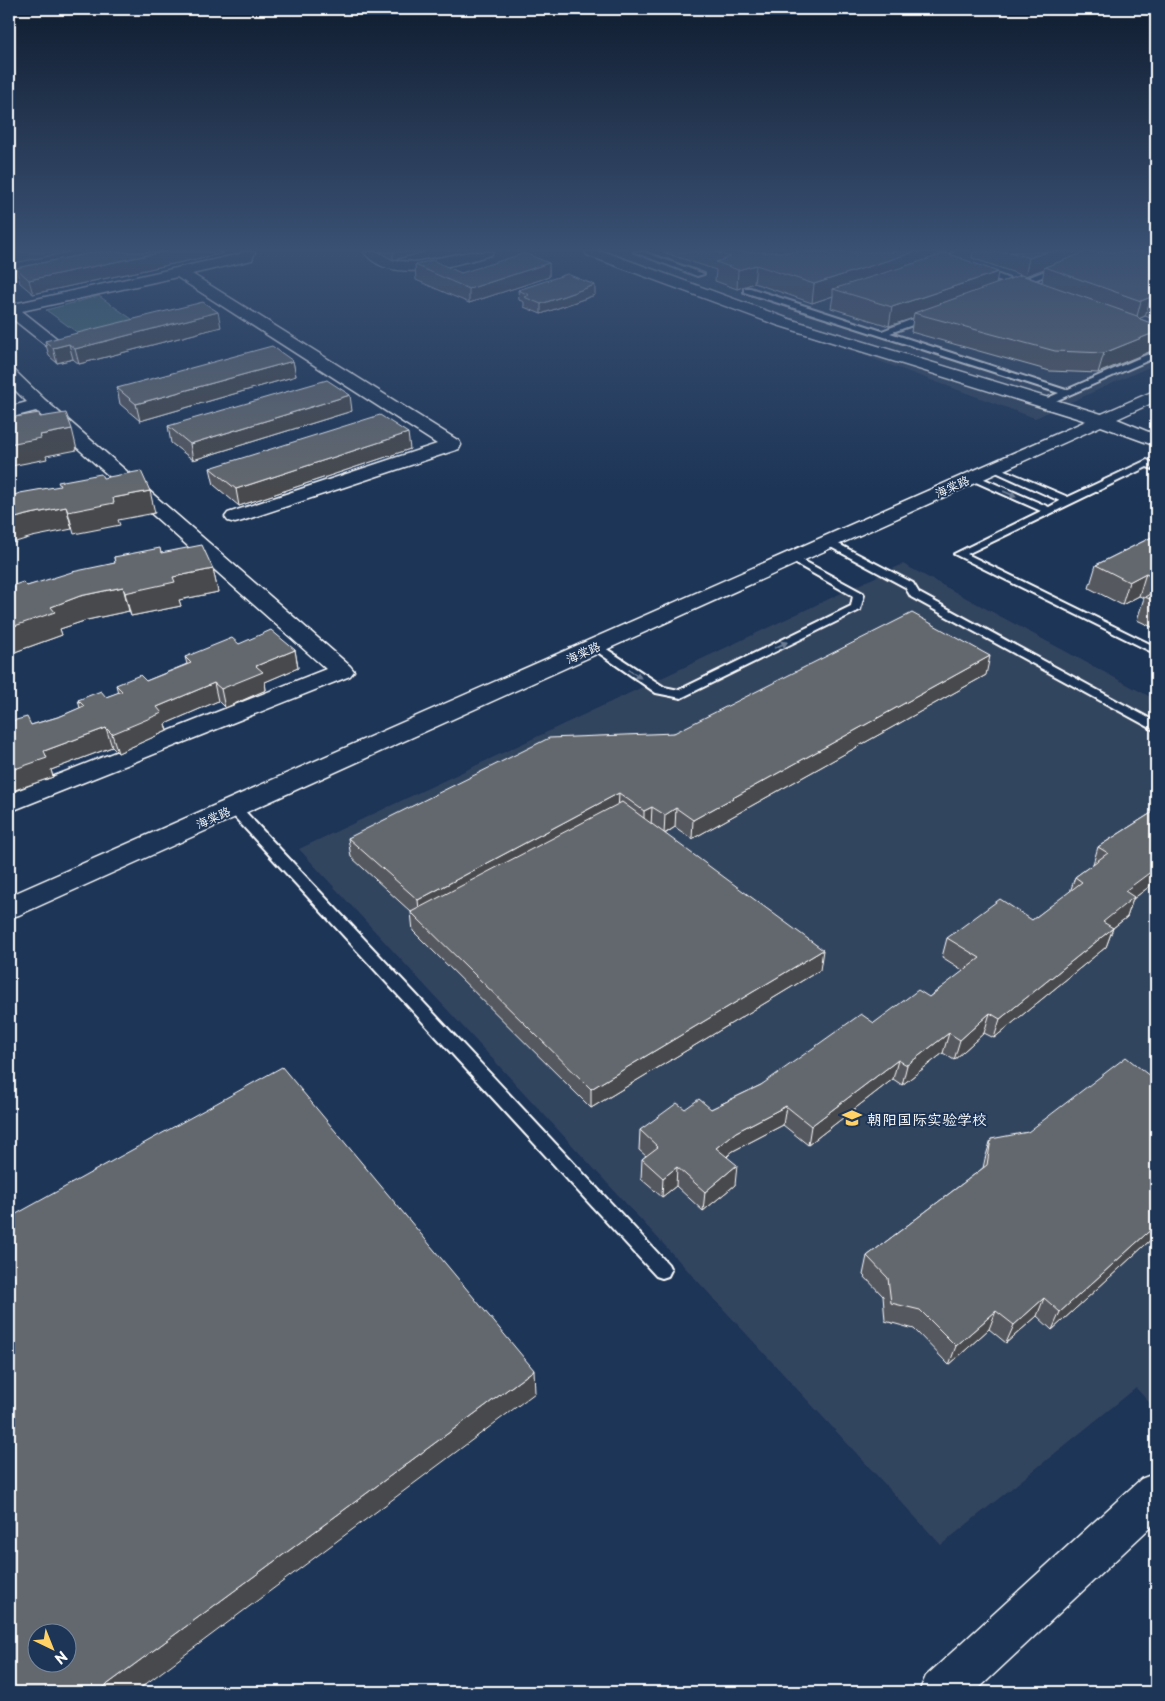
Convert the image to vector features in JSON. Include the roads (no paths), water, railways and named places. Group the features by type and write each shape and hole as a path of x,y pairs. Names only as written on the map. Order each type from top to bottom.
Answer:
{"street":[{"path":"38,331 54,344"},
{"path":"235,517 452,445 273,331"},
{"path":"814,331 1046,402 1102,420 1156,441"},
{"path":"9,376 38,404 342,671 9,804"},
{"name":"海棠路","path":"9,908 1156,395"},
{"path":"9,413 38,404"},
{"path":"942,1692 1156,1494"}],"lane":[{"path":"872,331 1067,393"},
{"path":"880,334 887,331"},
{"path":"1046,402 1156,354"},
{"path":"1156,467 1147,463 959,554 1156,651"},
{"path":"982,473 1068,501"},
{"path":"982,473 1048,510"},
{"path":"828,542 910,586 914,596 1156,727"},
{"path":"595,646 660,690 681,694 856,608 859,595 793,558"},
{"path":"234,808 662,1270"}],"place":[{"name":"朝阳国际实验学校","path":"852,1118"}]}
